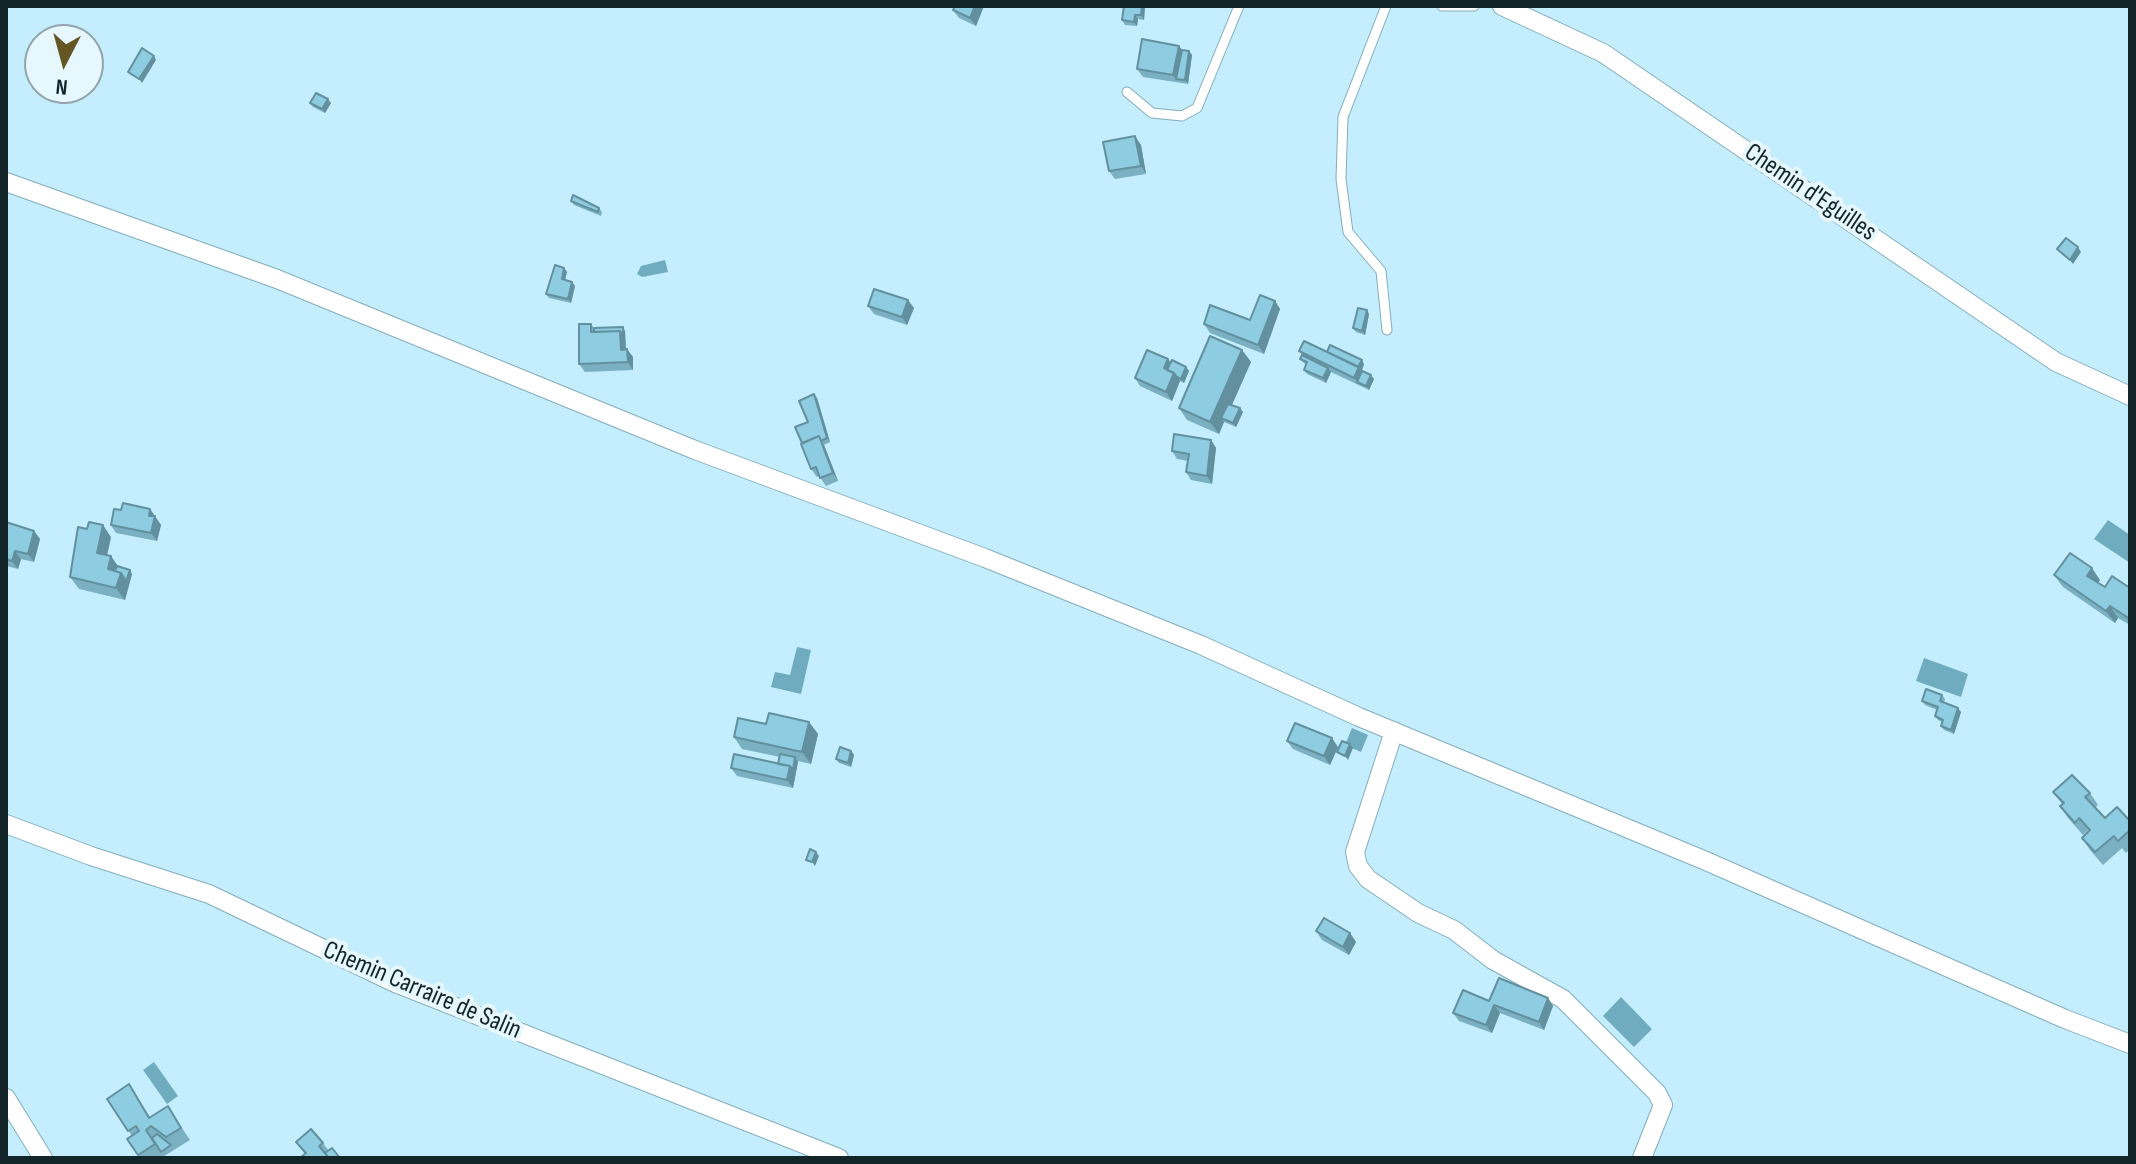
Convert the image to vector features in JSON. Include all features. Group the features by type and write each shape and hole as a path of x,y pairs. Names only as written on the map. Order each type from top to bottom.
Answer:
{"street":[{"name":"Chemin d'Eguilles","path":"1502,6 1603,53 2056,362 2122,392"},
{"path":"6,182 277,279 695,450 985,558 1201,645 1394,731 2130,1044"},
{"path":"1394,731 1355,852 1358,866 1368,879 1418,913 1454,930 1493,960 1563,999 1657,1093 1663,1105 1642,1158"},
{"name":"Chemin Carraire de Salin","path":"6,824 91,856 209,894 395,983 839,1158"},
{"path":"6,1098 43,1158"}],"lane":[{"path":"1127,92 1152,113 1182,116 1197,108 1239,6"},
{"path":"1386,6 1343,117 1341,179 1348,232 1381,271 1387,330"},
{"path":"1442,6 1474,6"}],"water":[{"path":"665,260 668,272 642,277 637,274 641,266"},
{"path":"2108,520 2130,535 2130,563 2094,539"},
{"path":"797,647 811,650 801,694 771,687 775,672 790,675"},
{"path":"1924,658 1968,674 1961,697 1916,681"},
{"path":"1352,728 1368,735 1361,752 1345,745"},
{"path":"1621,997 1652,1029 1634,1047 1603,1016"},
{"path":"154,1062 178,1096 167,1104 143,1070"}],"building":[{"path":"955,6 975,6 970,18 953,10"},
{"path":"1124,6 1142,6 1141,15 1135,15 1134,22 1122,20"},
{"path":"1142,39 1179,46 1173,75 1137,69"},
{"path":"142,48 154,56 139,79 128,72"},
{"path":"1182,50 1189,51 1185,80 1176,79"},
{"path":"316,93 328,99 322,109 310,103"},
{"path":"1135,136 1141,166 1109,171 1103,142"},
{"path":"573,195 599,208 598,212 571,201"},
{"path":"2066,238 2078,247 2070,260 2057,249"},
{"path":"555,265 564,268 562,279 572,282 568,299 546,294"},
{"path":"874,289 908,300 902,317 868,306"},
{"path":"1260,295 1275,301 1258,345 1204,324 1210,305 1250,320"},
{"path":"1358,308 1367,310 1362,331 1353,328"},
{"path":"579,324 591,324 591,332 620,331 621,350 627,349 628,362 579,364"},
{"path":"623,327 623,335 620,331 594,332 594,328"},
{"path":"1210,336 1242,350 1210,422 1179,408"},
{"path":"1304,341 1359,367 1354,378 1299,351"},
{"path":"1330,345 1362,360 1358,367 1327,352"},
{"path":"1147,350 1168,359 1164,368 1174,373 1166,392 1135,378"},
{"path":"1302,355 1328,368 1323,378 1304,370 1307,362 1300,359"},
{"path":"1172,360 1186,367 1181,379 1167,370"},
{"path":"1362,371 1371,375 1366,386 1357,382"},
{"path":"814,394 827,438 821,441 819,436 802,443 795,427 808,422 799,401"},
{"path":"1228,404 1240,408 1233,423 1221,418"},
{"path":"1174,434 1211,440 1207,476 1186,472 1189,454 1172,451"},
{"path":"819,436 833,473 820,478 816,467 811,469 801,444"},
{"path":"123,503 150,509 149,516 155,516 151,533 111,525 114,509 121,510"},
{"path":"6,522 34,531 28,554 15,551 12,561 6,559"},
{"path":"89,522 103,525 97,553 111,556 108,569 121,573 116,588 70,577 78,527 87,529"},
{"path":"2070,553 2092,568 2087,576 2105,587 2112,576 2130,588 2130,619 2110,606 2106,611 2054,575"},
{"path":"117,566 130,570 126,581 121,573 115,571"},
{"path":"1926,689 1942,695 1940,701 1958,708 1951,730 1941,726 1943,720 1935,716 1938,707 1922,701"},
{"path":"769,713 809,722 802,752 734,737 738,718 766,724"},
{"path":"1295,723 1332,738 1324,756 1287,741"},
{"path":"1342,741 1350,744 1345,756 1337,752"},
{"path":"840,747 851,751 848,763 836,759"},
{"path":"734,754 790,766 787,780 731,768"},
{"path":"780,754 795,757 793,770 790,766 778,764"},
{"path":"2072,775 2090,793 2085,797 2105,818 2117,807 2130,821 2130,830 2118,841 2114,836 2095,852 2082,838 2090,830 2079,818 2075,823 2060,806 2064,803 2053,792"},
{"path":"810,849 816,852 812,862 806,860"},
{"path":"1324,918 1350,933 1343,947 1316,931"},
{"path":"1499,978 1548,998 1539,1022 1494,1005 1486,1025 1453,1013 1463,990 1489,1001"},
{"path":"129,1084 149,1118 168,1106 181,1128 166,1137 151,1126 146,1130 155,1144 138,1155 127,1139 139,1131 136,1126 128,1131 107,1099"},
{"path":"311,1129 323,1143 319,1146 329,1158 300,1158 306,1153 296,1142"},
{"path":"157,1134 171,1145 161,1152 152,1138"},
{"path":"332,1148 340,1158 329,1158 325,1153"}]}
